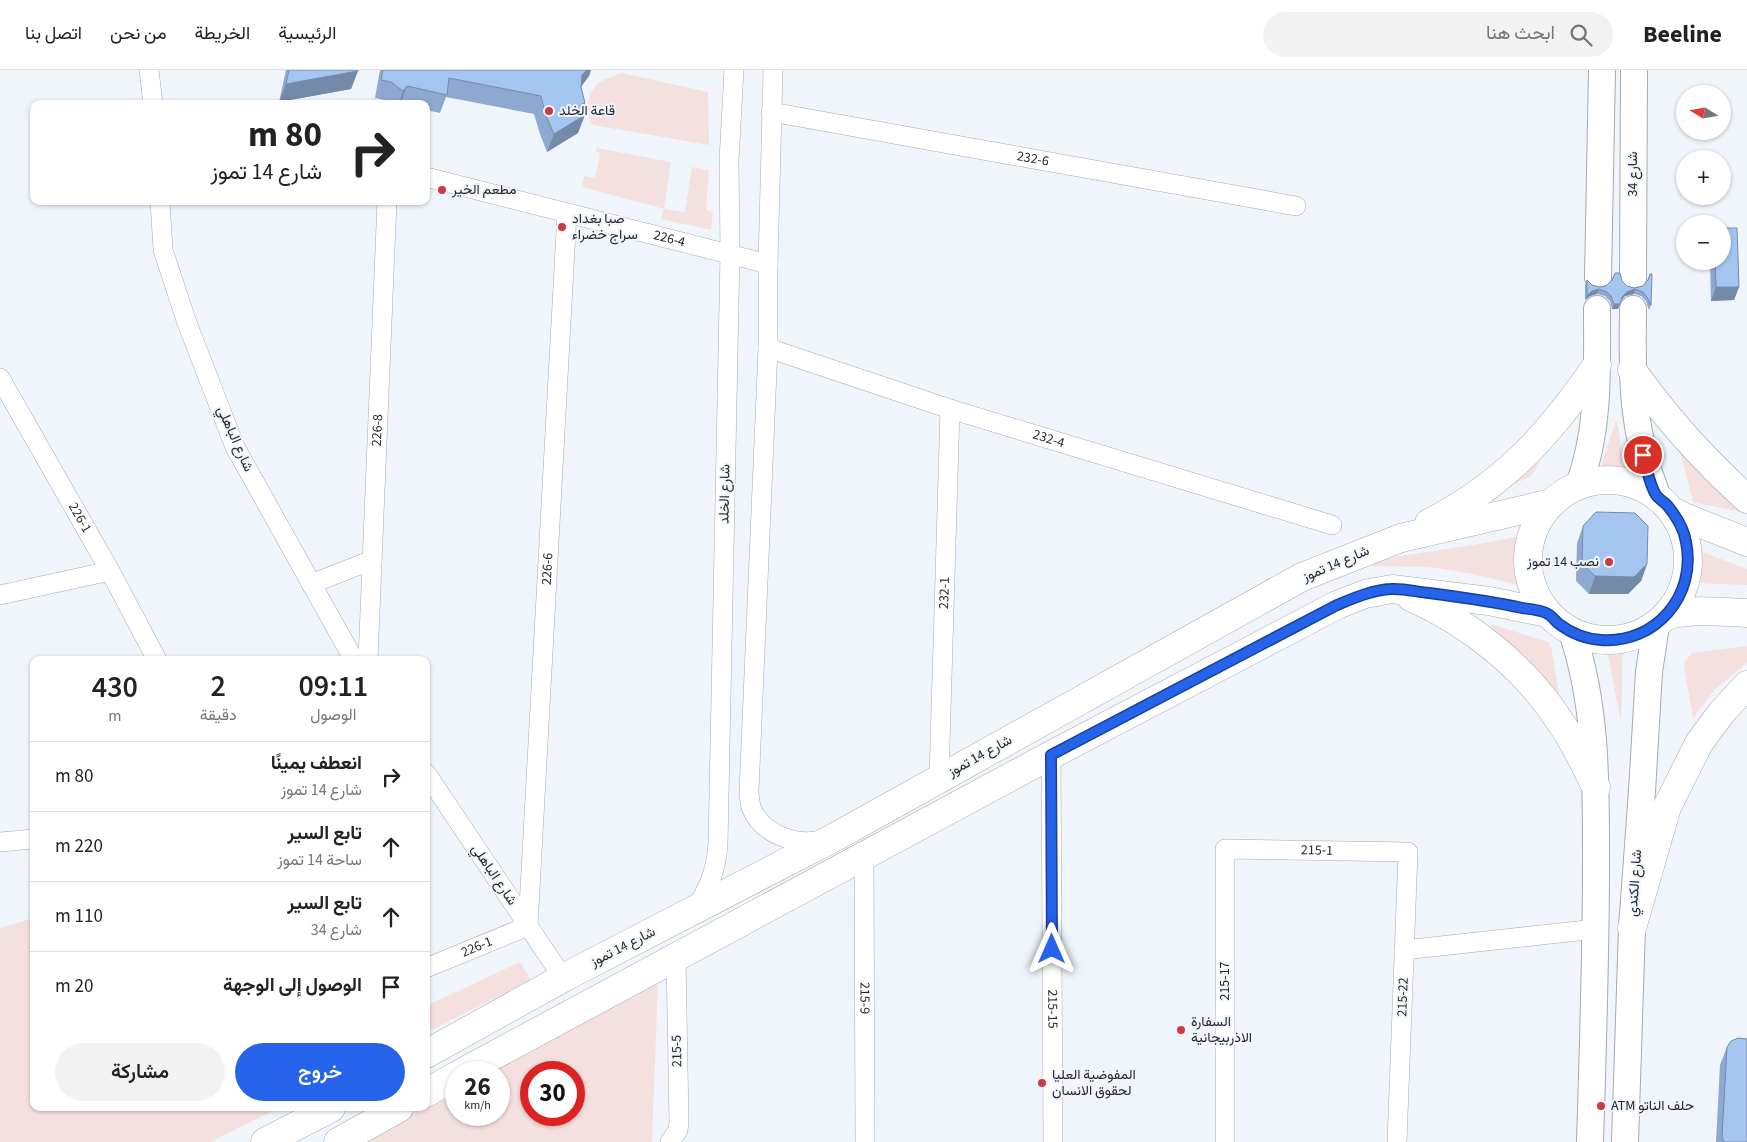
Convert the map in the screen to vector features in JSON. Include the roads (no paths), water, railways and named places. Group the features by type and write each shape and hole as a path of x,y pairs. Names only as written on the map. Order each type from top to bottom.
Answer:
{"main road":[{"path":"1401,538 1473,497 1509,470 1542,438 1571,403 1597,365"},
{"path":"1632,370 1691,445 1747,499"},
{"path":"1747,542 1684,517 1631,482 1596,480 1579,485 1560,496 1541,516 1533,532 1529,548 1528,566 1531,583 1547,613 1563,627 1585,638 1600,640 1629,638 1643,633 1679,612 1700,610 1747,613"},
{"name":"شارع 14 تموز","path":"430,1052 563,978 835,837 1302,577 1401,538 1552,503"},
{"path":"1661,621 1676,603 1688,573 1686,540 1680,525 1664,503"},
{"path":"483,1061 1051,755 1337,605 1365,594 1392,589 1489,601 1547,613"},
{"path":"1392,589 1426,604 1457,622 1487,643 1514,667 1539,693 1561,722 1596,787"},
{"path":"1632,928 1667,806 1699,742 1722,712 1747,685"},
{"path":"430,1091 445,1082"},
{"path":"265,1142 325,1111"},
{"path":"338,1142 393,1111"}],"street":[{"path":"149,70 153,100"},
{"name":"شارع الخلد","path":"692,912 711,882 718,850 730,254 729,160 734,70"},
{"path":"773,70 768,264 768,348 748,791 751,806 756,816 764,825 785,838 804,842 835,837"},
{"path":"1598,277 1602,70"},
{"name":"شارع 34","path":"1633,278 1634,70"},
{"name":"232-6","path":"771,112 1296,206"},
{"name":"226-4","path":"430,178 768,264"},
{"name":"شارع الباهلي","path":"160,205 163,250 187,323 235,447 352,656"},
{"name":"226-8","path":"368,656 387,205"},
{"name":"226-6","path":"528,926 567,213"},
{"path":"1579,485 1588,457 1593,429 1598,309"},
{"path":"1633,309 1632,370 1637,430 1643,455 1664,503"},
{"name":"232-4","path":"768,348 950,409 1332,525"},
{"name":"226-1","path":"0,378 110,571 155,656"},
{"name":"232-1","path":"939,778 950,409"},
{"path":"311,584 372,560"},
{"path":"0,595 110,571"},
{"name":"شارع الكندي","path":"1626,1142 1632,928 1649,672 1661,621"},
{"path":"1572,632 1584,671 1591,721 1596,787 1596,929 1590,1142"},
{"name":"215-15","path":"1051,755 1053,1142"},
{"name":"شارع الباهلي","path":"430,779 563,978"},
{"path":"0,842 30,839"},
{"name":"215-1","path":"1225,849 1408,852"},
{"name":"215-17","path":"1225,849 1225,1142"},
{"name":"215-22","path":"1397,1142 1408,852"},
{"name":"215-9","path":"864,856 865,1142"},
{"name":"226-1","path":"430,966 528,926"},
{"path":"1404,950 1596,929"},
{"name":"215-5","path":"670,1142 678,1130 679,1122 676,957"},
{"path":"372,1142 378,1128 393,1111"}],"place":[{"name":"قاعة الخلد","path":"549,111"},
{"name":"مطعم الخير","path":"442,190"},
{"name":"صبا بغداد سراج خضراء","path":"562,227"},
{"name":"نصب 14 تموز","path":"1609,562"},
{"name":"السفارة الاذربيجانية","path":"1181,1030"},
{"name":"المفوضية العليا لحقوق الانسان","path":"1042,1083"},
{"name":"ATM حلف الناتو","path":"1601,1106"}]}
